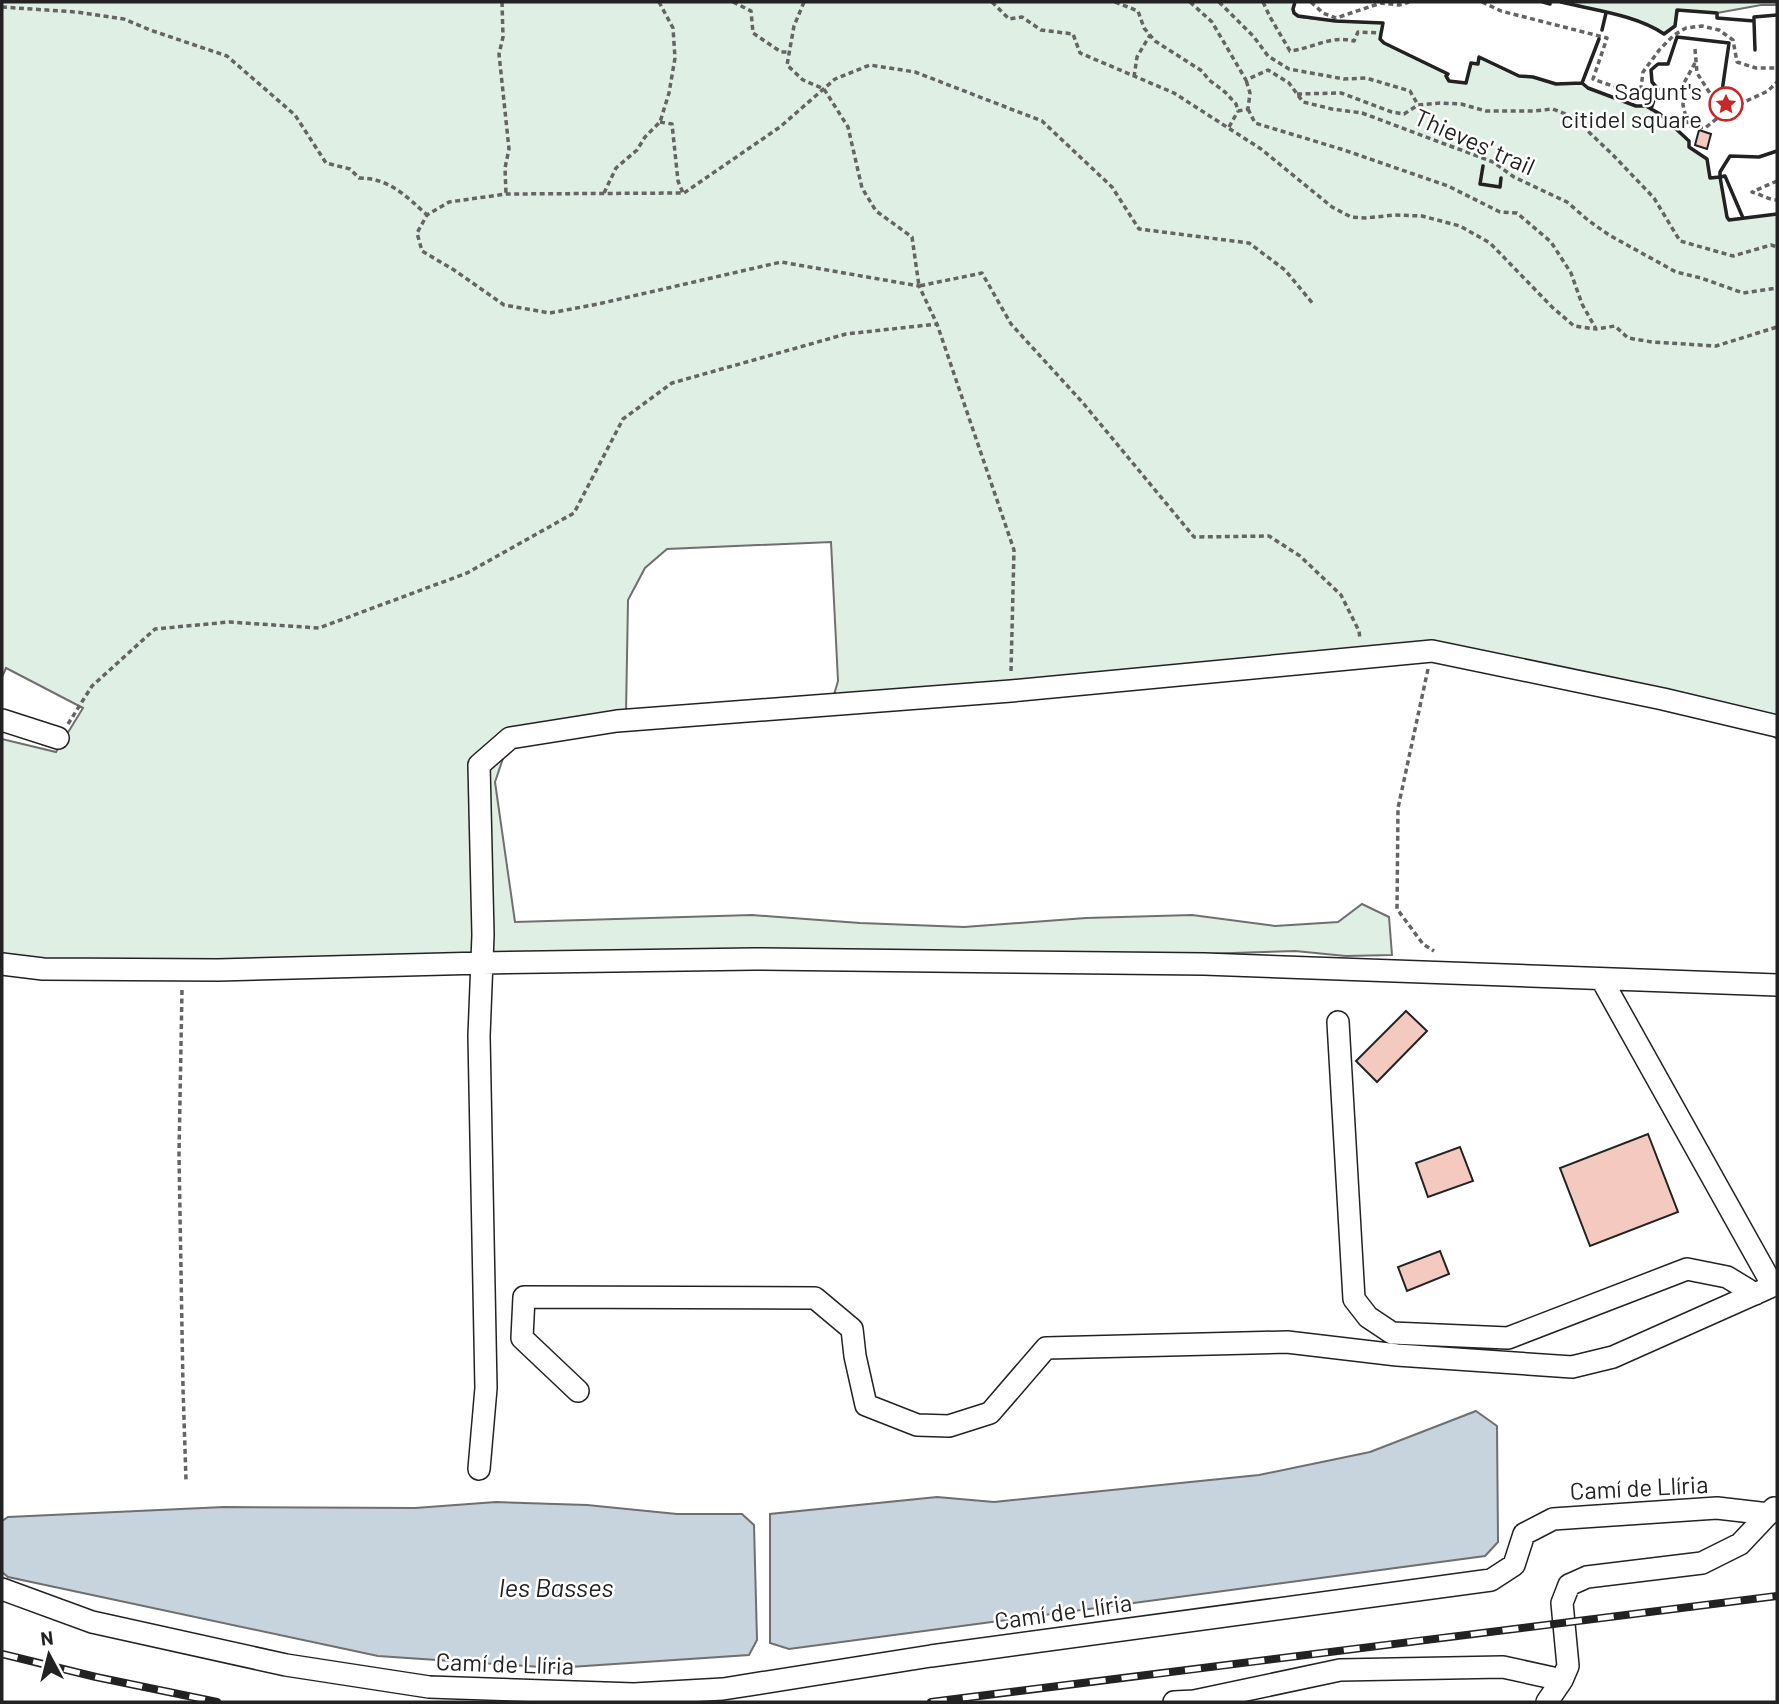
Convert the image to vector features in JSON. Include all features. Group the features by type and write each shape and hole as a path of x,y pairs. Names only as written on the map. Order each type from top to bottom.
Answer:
{"street":[{"path":"478,1469 486,1388 479,1036 483,935 479,765 510,738 617,721 1011,691 1432,651 1662,698 1777,726"},
{"path":"2,720 58,738"},
{"path":"2,964 43,969 183,970 754,959 1204,964 1777,985"},
{"path":"1602,980 1768,1288"},
{"path":"1338,1022 1354,1299 1368,1317 1392,1333 1508,1338 1687,1269 1768,1288"},
{"path":"578,1391 522,1338 524,1297 816,1298 852,1329 866,1405 917,1425 949,1426 990,1413 1046,1348 1287,1342 1396,1354 1572,1367 1613,1357 1768,1288"},
{"name":"Camí de Llíria","path":"2,1590 92,1622 286,1665 429,1687 634,1694 723,1689 931,1656 1491,1580 1514,1565 1524,1534 1553,1519 1717,1508 1773,1509"},
{"name":"Camí de Llíria","path":"1547,1702 1562,1680 1567,1666 1562,1603 1569,1585 1587,1577 1702,1563 1740,1544 1773,1509"},
{"path":"1174,1702 1194,1701 1340,1670 1503,1667 1562,1680"}],"path":[{"path":"502,2 503,37 499,54 509,149 505,167 506,194"},
{"path":"604,193 616,168 637,150 645,136 660,122 669,93 674,58 673,28 659,2"},
{"path":"733,2 751,12 753,33 782,52 788,52"},
{"path":"804,2 794,26 787,65 803,80 824,89 848,127 862,188 876,211 912,237 919,286 937,324 1014,550 1011,691"},
{"path":"992,2 1009,19 1022,17 1041,30 1073,34 1080,53 1174,93 1261,149 1332,207 1351,217 1422,216 1460,226 1490,243 1574,326 1596,329 1615,326 1628,338 1716,346 1777,327"},
{"path":"1115,2 1138,12 1144,28 1155,41 1202,71 1236,104 1238,111"},
{"path":"1191,2 1212,22 1246,80 1250,93 1248,109 1255,123 1345,150 1448,186 1500,212 1517,213 1551,242 1571,272 1581,304 1596,329"},
{"path":"1219,2 1254,37 1268,57 1289,69 1344,79 1366,78 1410,92 1418,105"},
{"path":"1263,2 1290,51 1327,40 1354,41 1358,32 1381,33"},
{"path":"1311,2 1323,13 1336,18 1381,3 1399,5 1409,2"},
{"path":"1482,2 1501,12 1607,38 1593,79 1640,96 1643,72 1674,35 1686,28 1702,26 1719,30 1733,40 1737,62 1756,68 1777,68"},
{"path":"2,7 76,12 124,19 227,56 295,115 326,163 350,169 359,178 371,178 400,190 427,215"},
{"path":"1134,76 1137,57 1150,35"},
{"path":"1695,49 1697,73 1718,106 1731,107"},
{"path":"1696,61 1684,83 1683,105 1688,126 1705,128 1731,107 1768,91 1777,82"},
{"path":"1314,305 1285,270 1249,243 1139,229 1112,187 1042,121 915,72 870,65 835,79 779,127 684,193 506,194 449,202 427,215 417,233 422,251 504,305 550,313 781,262 919,286 982,273 1011,324 1083,403 1194,537 1269,536 1300,556 1341,595 1359,631 1363,658"},
{"name":"Thieves' trail","path":"1246,80 1268,70 1289,83 1303,102 1362,113 1493,162 1514,177 1567,202 1609,235 1676,272 1744,293 1777,288"},
{"path":"1297,94 1341,93 1405,114 1418,105 1440,103 1461,104 1486,111 1534,111 1553,108 1573,117 1613,155 1654,198 1680,241 1733,256 1771,245 1777,247"},
{"path":"1228,127 1238,111 1248,109"},
{"path":"660,122 672,124 678,181 684,193"},
{"path":"1777,181 1752,192 1777,200"},
{"path":"58,738 92,686 155,629 229,622 319,628 467,572 574,513 623,419 672,383 846,334 937,324"},
{"path":"1432,651 1398,808 1397,909 1423,944 1442,956"},
{"path":"183,970 179,1154 186,1480"}],"green space":[{"path":"2,2 1295,2 1294,13 1299,17 1383,23 1380,39 1384,43 1448,74 1446,76 1449,81 1466,83 1471,63 1478,64 1479,57 1519,76 1556,84 1582,83 1588,88 1636,106 1646,106 1660,114 1689,141 1689,147 1707,159 1710,178 1720,177 1729,220 1777,214 1777,739 1756,721 1432,651 831,705 838,681 831,542 667,549 645,568 628,600 626,714 510,738 495,782 515,922 752,915 964,927 1086,918 1192,915 1275,926 1338,922 1362,904 1389,917 1392,955 1346,956 1295,951 2,973 2,739 56,752 83,708 6,668 2,677"},
{"path":"1561,2 1777,2 1777,5 1761,5 1717,13 1678,10 1675,26 1664,34 1641,22"}],"water":[{"path":"1476,1411 1497,1426 1498,1542 1485,1556 789,1649 770,1643 770,1514 937,1497 994,1502 1259,1475 1370,1452"},
{"name":"les Basses","path":"496,1502 587,1505 677,1514 742,1514 754,1525 757,1640 749,1655 555,1668 378,1656 8,1577 2,1572 2,1521 8,1517 224,1507 415,1508"}],"building":[{"path":"1699,130 1711,134 1707,149 1695,145"},
{"path":"1406,1011 1427,1031 1377,1082 1356,1061"},
{"path":"1648,1134 1678,1212 1590,1246 1560,1168"},
{"path":"1460,1147 1473,1181 1428,1197 1416,1163"},
{"path":"1440,1251 1449,1274 1407,1291 1398,1267"}],"railway":[{"path":"931,1702 1777,1596"},
{"path":"2,1654 217,1702"}],"wall":[{"path":"1295,2 1293,9 1298,16 1383,23 1380,39 1384,43 1448,74 1446,76 1449,81 1466,83 1471,63 1478,64 1479,57 1519,76 1556,84 1582,83 1588,88 1636,106 1646,106 1660,114 1689,141 1689,147 1707,159 1710,178 1720,177 1729,220 1777,214"},
{"path":"1543,2 1550,2"},
{"path":"1561,2 1641,22 1664,34 1675,26 1677,10 1717,13 1717,18 1754,21 1754,17 1777,15"},
{"path":"1602,30 1606,13"},
{"path":"1754,21 1755,50"},
{"path":"1651,109 1658,89 1652,82 1651,70 1658,64 1668,64 1677,37 1729,43 1721,98"},
{"path":"1582,83 1599,39"},
{"path":"1743,218 1725,176 1720,177 1720,172 1730,156 1759,157 1777,151"},
{"path":"1483,166 1480,184 1500,187 1501,178"}],"place":[{"name":"Sagunt's citidel square","path":"1726,104"}]}
